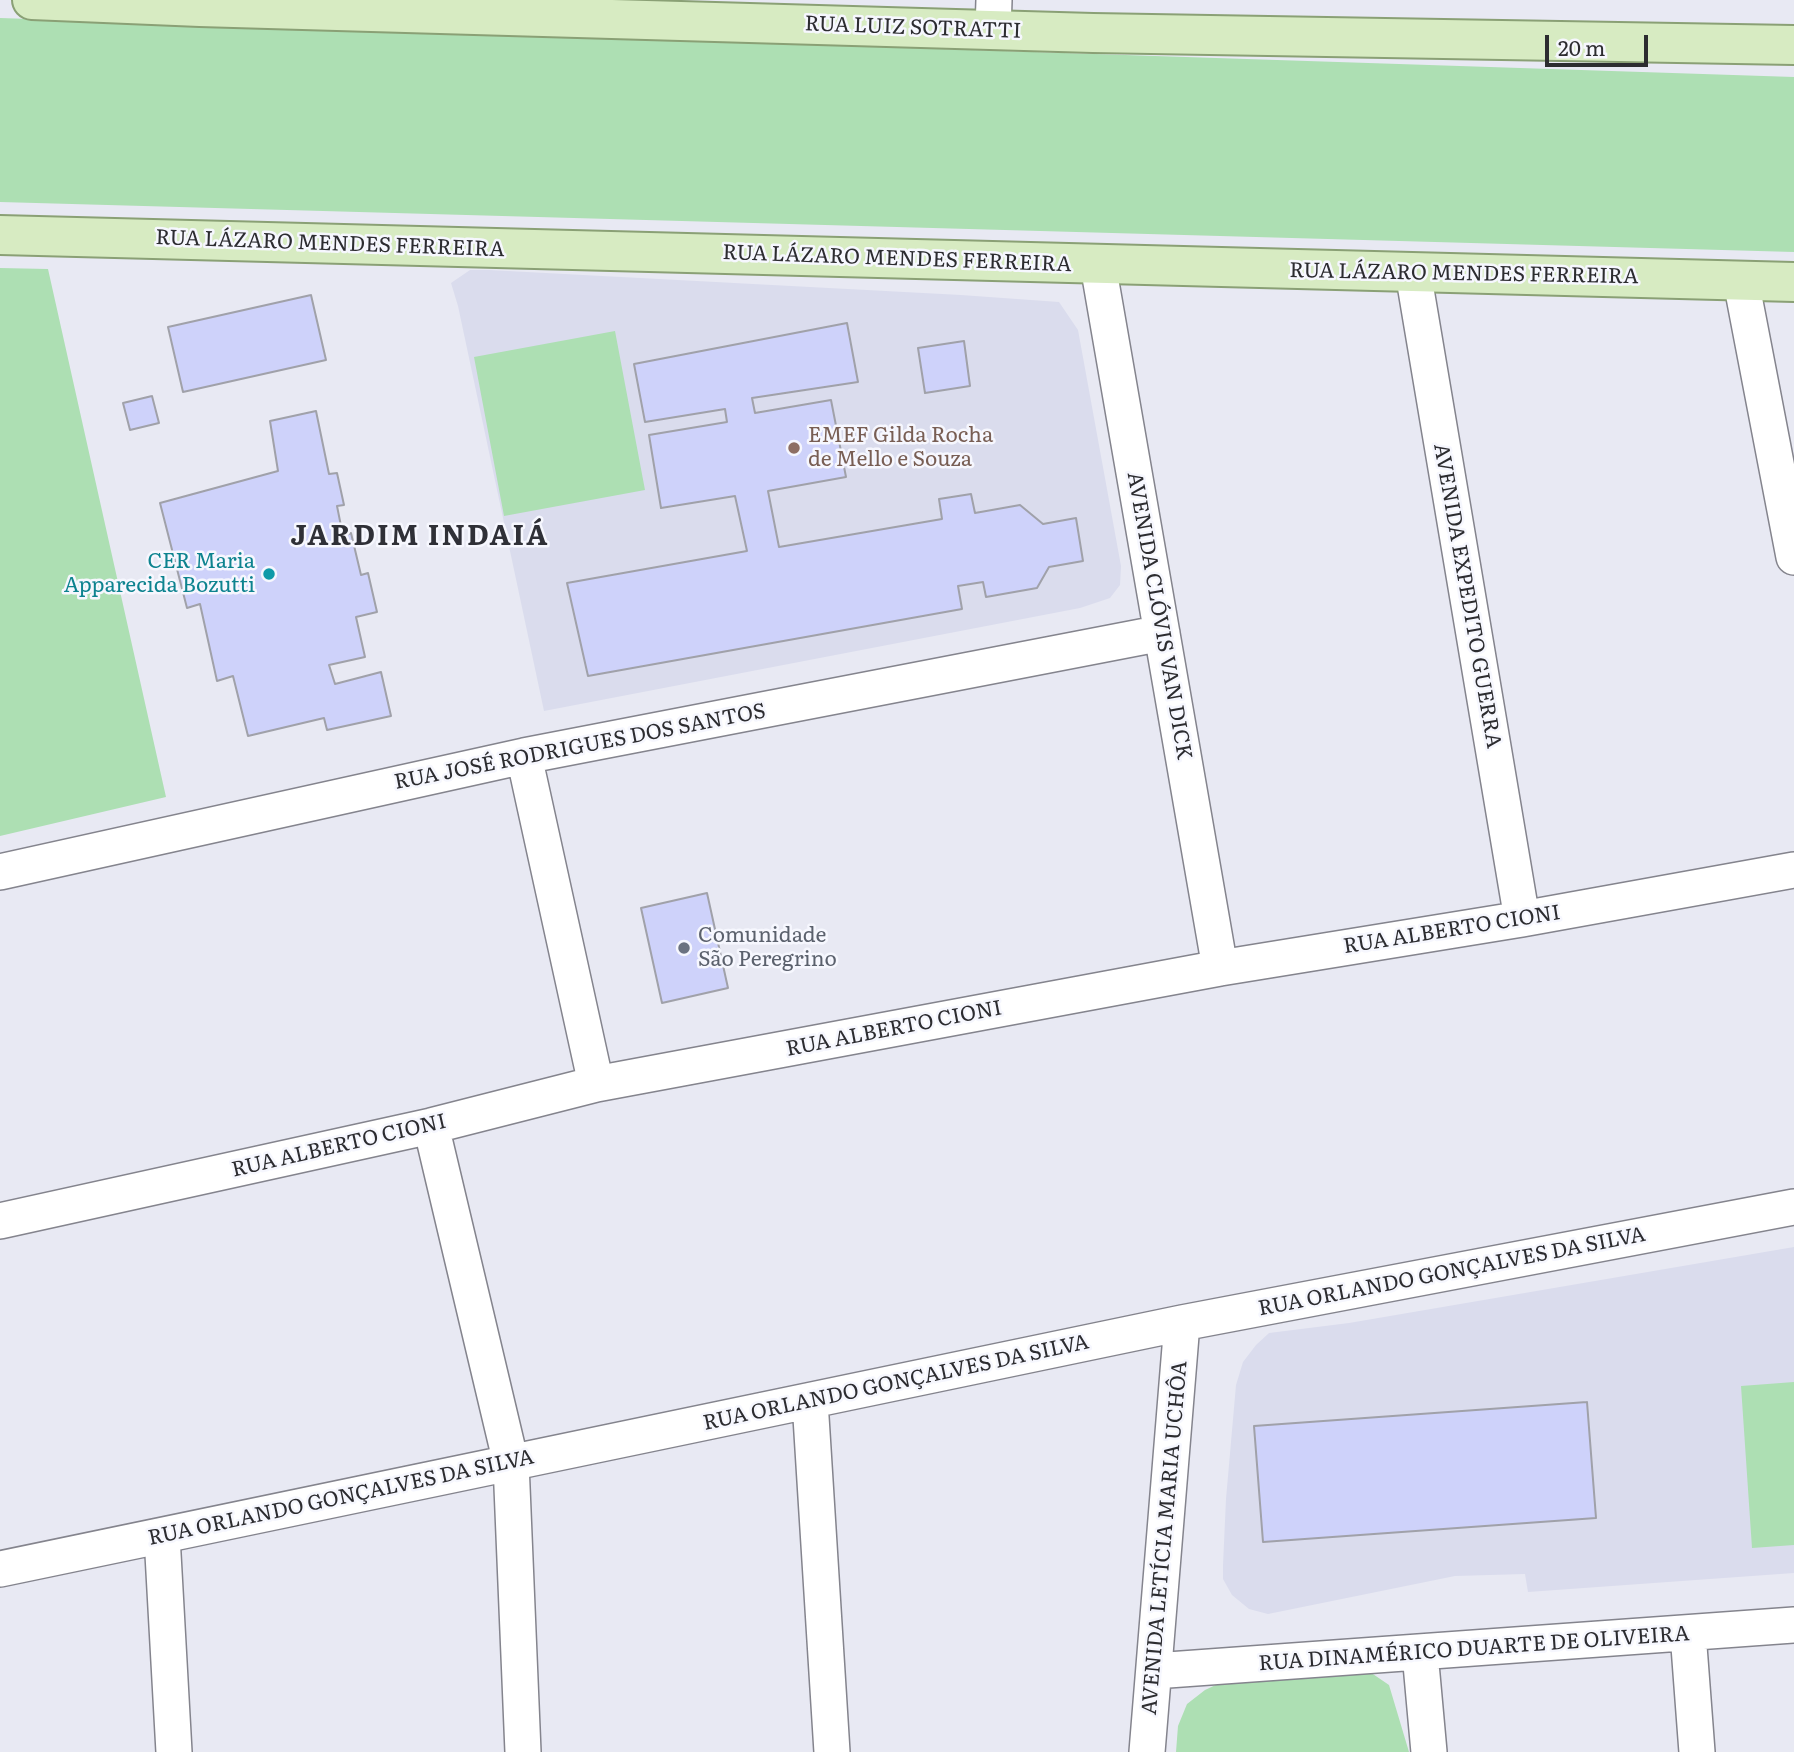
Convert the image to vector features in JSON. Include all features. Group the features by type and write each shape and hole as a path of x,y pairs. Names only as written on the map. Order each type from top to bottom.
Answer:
{"main road":[{"name":"RUA LUIZ SOTRATTI","path":"32,0 132,1 200,7 453,7 993,15 1794,45"},
{"name":"RUA LÁZARO MENDES FERREIRA","path":"0,235 1794,282"}],"street":[{"name":"AVENIDA CLÓVIS VAN DICK","path":"1098,265 1220,968"},
{"name":"AVENIDA EXPEDITO GUERRA","path":"1413,272 1522,919"},
{"path":"1741,281 1794,557"},
{"name":"RUA JOSÉ RODRIGUES DOS SANTOS","path":"0,872 524,756 1162,632"},
{"path":"524,756 596,1084"},
{"name":"RUA ALBERTO CIONI","path":"0,1221 431,1126 596,1084 1220,968 1522,919 1794,870"},
{"path":"431,1126 511,1463 523,1752"},
{"name":"RUA ORLANDO GONÇALVES DA SILVA","path":"0,1569 1182,1323 1794,1207"},
{"name":"AVENIDA LETÍCIA MARIA UCHÔA","path":"1147,1752 1182,1323"},
{"path":"810,1401 832,1752"},
{"path":"162,1536 174,1752"},
{"name":"RUA DINAMÉRICO DUARTE DE OLIVEIRA","path":"1154,1671 1794,1625"},
{"path":"1688,1633 1697,1752"},
{"path":"1420,1653 1429,1752"}],"shaded area":[{"name":"EMEF Gilda Rocha de Mello e Souza","path":"470,270 1059,302 1078,330 1121,566 1120,585 1110,598 1080,608 544,711 451,283"},
{"path":"1794,1247 1794,1573 1528,1592 1525,1574 1455,1576 1268,1614 1249,1609 1232,1595 1223,1579 1223,1565 1236,1385 1243,1362 1269,1333 1349,1323"}],"green space":[{"path":"0,18 1794,77 1794,252 0,202"},
{"path":"0,268 48,269 166,797 0,836"},
{"path":"615,331 645,490 504,516 474,357"},
{"path":"1794,1382 1794,1545 1752,1548 1741,1386"},
{"path":"1367,1670 1389,1685 1409,1752 1176,1752 1178,1726 1187,1704 1205,1690 1222,1682"}],"building":[{"path":"311,295 326,360 183,392 168,327"},
{"path":"847,323 858,382 752,398 755,413 831,400 846,477 768,491 779,547 942,519 939,499 971,494 975,513 1020,505 1043,524 1076,518 1083,561 1049,567 1037,588 986,597 983,582 958,586 962,609 588,676 567,583 747,551 735,496 661,508 649,435 727,422 725,409 645,422 634,364"},
{"path":"964,341 970,386 925,393 918,348"},
{"path":"152,396 159,423 130,430 123,403"},
{"name":"CER Maria Apparecida Bozutti","path":"316,411 329,474 337,473 344,505 337,506 343,536 351,533 361,575 368,573 377,612 356,617 365,657 329,665 335,684 381,672 391,716 327,730 324,718 248,736 233,676 217,681 200,604 187,608 160,503 278,471 270,421"},
{"name":"Comunidade São Peregrino","path":"707,893 728,988 662,1003 641,908"},
{"path":"1587,1402 1596,1518 1263,1542 1254,1426"}],"place":[{"name":"EMEF Gilda Rocha de Mello e Souza","path":"794,448"},
{"name":"CER Maria Apparecida Bozutti","path":"269,574"},
{"name":"Comunidade São Peregrino","path":"684,948"}],"district":[{"name":"JARDIM INDAIÁ","path":"420,537"}]}
